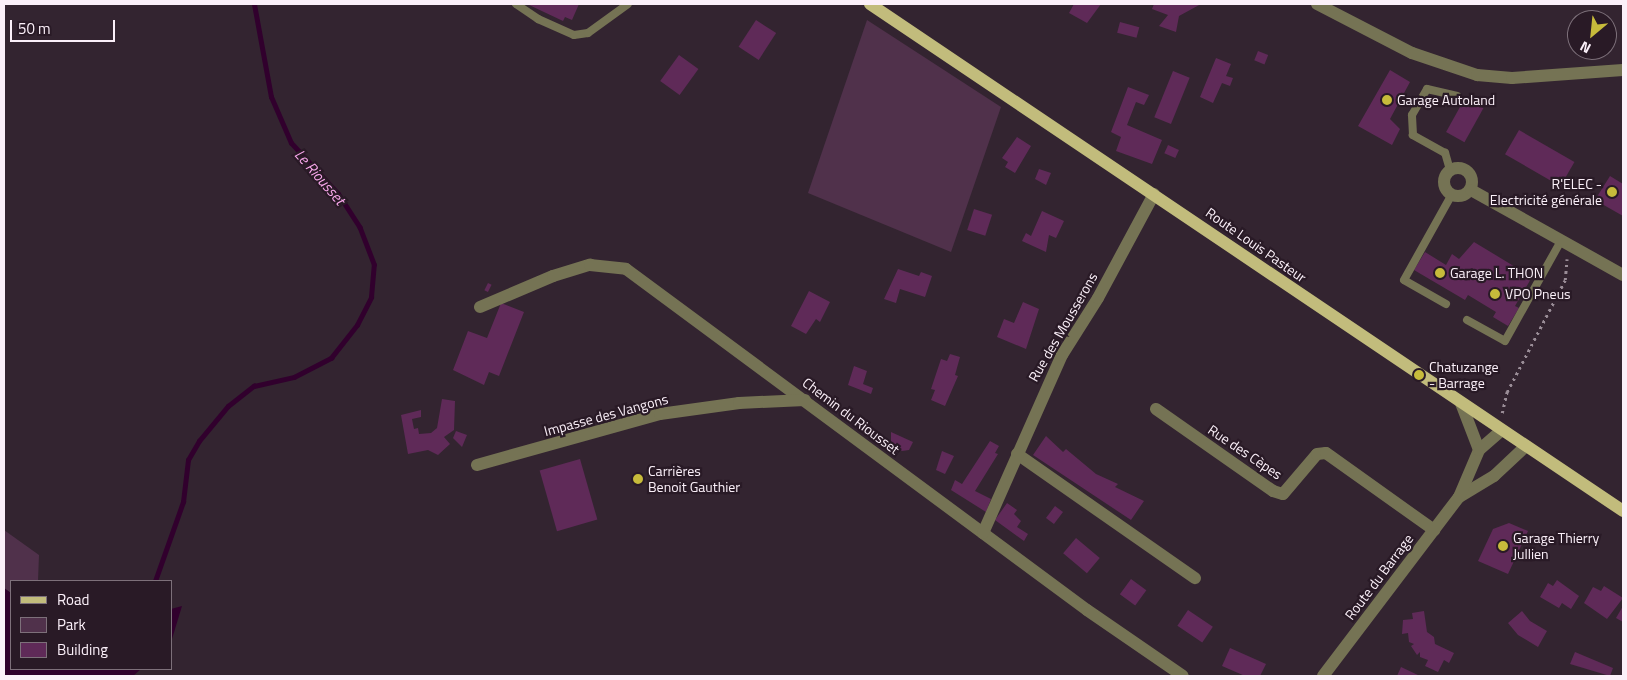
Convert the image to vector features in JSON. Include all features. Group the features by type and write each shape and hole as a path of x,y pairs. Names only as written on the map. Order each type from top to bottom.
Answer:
{"main road":[{"name":"Route Louis Pasteur","path":"870,4 1623,511"}],"street":[{"path":"1317,4 1412,53 1477,75 1512,78 1623,70"},
{"path":"1460,168 1468,171 1473,180 1471,190 1466,194 1452,194 1444,182 1450,170 1460,168"},
{"path":"1471,190 1623,275"},
{"name":"Rue des Mousserons","path":"982,533 1062,355 1098,298 1154,194"},
{"name":"Chemin du Riousset","path":"480,307 553,276 590,265 626,269 982,533 1183,676"},
{"name":"Impasse des Vangons","path":"478,466 660,414 739,403 805,400"},
{"path":"1461,403 1479,450"},
{"name":"Rue des Cèpes","path":"1156,409 1273,491 1283,494 1318,454 1326,453 1434,530"},
{"name":"Route du Barrage","path":"1323,676 1459,497 1479,450 1500,428"},
{"name":"Route du Barrage","path":"1459,497 1494,476 1526,446"},
{"path":"1017,454 1195,578"}],"lane":[{"path":"516,4 538,19 574,35 588,33 628,4"},
{"path":"1450,170 1445,154 1413,135 1412,115 1427,89 1457,96"},
{"path":"1446,304 1404,280 1452,194"},
{"path":"1467,320 1505,340 1564,243"}],"path":[{"path":"1500,428 1507,392 1565,280 1564,243"}],"green space":[{"path":"867,20 1001,107 951,252 808,193"},
{"path":"4,530 39,555 38,580 10,580 10,592 4,588"}],"shaded area":[{"path":"4,588 10,592 10,670 140,670 133,676 4,676"},
{"path":"182,606 172,639 172,609"}],"building":[{"path":"527,4 579,4 572,20 565,17 563,21"},
{"path":"1074,4 1101,4 1087,23 1069,13"},
{"path":"1154,4 1201,4 1179,16 1176,32 1159,26 1168,15 1152,9"},
{"path":"756,20 776,33 759,60 739,47"},
{"path":"1120,22 1139,27 1136,38 1117,33"},
{"path":"1258,51 1268,55 1264,64 1254,60"},
{"path":"679,55 698,69 680,95 660,81"},
{"path":"1216,58 1231,64 1226,76 1233,78 1230,86 1222,83 1213,103 1200,97"},
{"name":"Garage Autoland","path":"1390,70 1410,82 1390,119 1400,129 1392,145 1358,126"},
{"path":"1173,71 1190,78 1171,124 1154,117"},
{"path":"1128,87 1149,95 1144,105 1136,102 1127,125 1162,140 1152,164 1116,151 1121,137 1111,132"},
{"path":"1465,98 1483,108 1464,142 1446,132"},
{"path":"1519,130 1574,162 1560,186 1505,154"},
{"path":"1017,137 1031,146 1015,173 1005,167 1008,162 1002,158"},
{"path":"1168,145 1179,150 1175,158 1164,153"},
{"path":"1039,169 1051,173 1046,185 1035,179"},
{"name":"R'ELEC - Electricité générale","path":"1610,176 1623,184 1623,216 1595,200"},
{"path":"974,209 992,215 985,236 967,230"},
{"path":"1042,211 1064,221 1056,238 1049,235 1046,252 1022,241 1026,233 1031,236"},
{"path":"1474,242 1532,277 1515,306 1519,308 1508,326 1493,317 1496,312 1468,295 1465,300 1414,270 1425,252 1446,265 1452,254 1459,259"},
{"path":"898,269 919,276 921,272 932,276 925,297 900,289 896,303 884,299"},
{"path":"488,283 492,285 488,292 484,290"},
{"path":"809,291 830,302 820,322 816,319 806,334 791,326"},
{"path":"1023,302 1039,309 1026,349 997,337 1004,319 1014,323"},
{"path":"501,303 524,312 499,376 489,372 484,385 453,370 468,331 487,338"},
{"path":"950,354 960,357 955,375 958,376 945,406 931,400 935,390 931,389 941,359 947,361"},
{"path":"854,366 867,371 863,384 873,388 871,394 848,385"},
{"path":"442,399 455,401 454,430 444,437 450,444 438,455 428,450 408,454 401,415 421,410 421,417 412,419 414,429 418,428 419,434 431,433 437,428"},
{"path":"456,431 467,435 462,447 453,438"},
{"path":"891,432 913,442 909,450 902,451 891,443"},
{"path":"1046,436 1063,452 1066,449 1096,474 1118,484 1115,487 1144,501 1131,520 1033,455"},
{"path":"990,441 999,446 995,453 998,454 975,491 991,499 986,512 951,490 955,480 962,484"},
{"path":"942,451 954,456 945,474 936,470"},
{"path":"580,459 597,520 557,531 540,471"},
{"path":"1007,503 1017,510 1014,514 1021,521 1017,527 1028,534 1024,541 995,520"},
{"path":"1055,506 1063,512 1054,524 1046,518"},
{"name":"Garage Thierry Jullien","path":"1509,523 1528,531 1508,574 1478,561 1493,529"},
{"path":"1076,538 1100,558 1087,573 1063,553"},
{"path":"1131,579 1146,590 1135,606 1120,594"},
{"path":"1557,580 1579,596 1571,609 1562,603 1559,608 1540,597 1548,583 1553,586"},
{"path":"1604,586 1623,598 1607,619 1584,603 1593,587 1601,591"},
{"path":"1623,606 1623,622 1616,618"},
{"path":"1188,610 1213,627 1202,643 1177,626"},
{"path":"1424,611 1427,632 1434,637 1435,644 1454,653 1449,663 1444,660 1438,672 1425,666 1428,660 1420,657 1420,652 1417,655 1411,646 1414,644 1409,642 1408,633 1402,634 1403,620 1413,619 1412,613"},
{"path":"1522,611 1530,621 1547,631 1538,647 1518,635 1508,623"},
{"path":"1230,648 1266,664 1260,676 1245,676 1222,666"},
{"path":"1575,652 1613,668 1610,676 1570,664"},
{"path":"1401,667 1420,676 1397,676"}],"waterway":[{"name":"Le Riousset","path":"155,580 183,502 188,460 199,441 228,406 254,386 294,377 331,358 357,325 371,297 374,265 360,228 338,194 291,143 271,97 254,4"}],"place":[{"name":"Garage Autoland","path":"1387,100"},
{"name":"R'ELEC - Electricité générale","path":"1612,192"},
{"name":"Garage L. THON","path":"1440,273"},
{"name":"VPO Pneus","path":"1495,294"},
{"name":"Chatuzange - Barrage","path":"1419,375"},
{"name":"Carrières Benoit Gauthier","path":"638,479"},
{"name":"Garage Thierry Jullien","path":"1503,546"}]}
